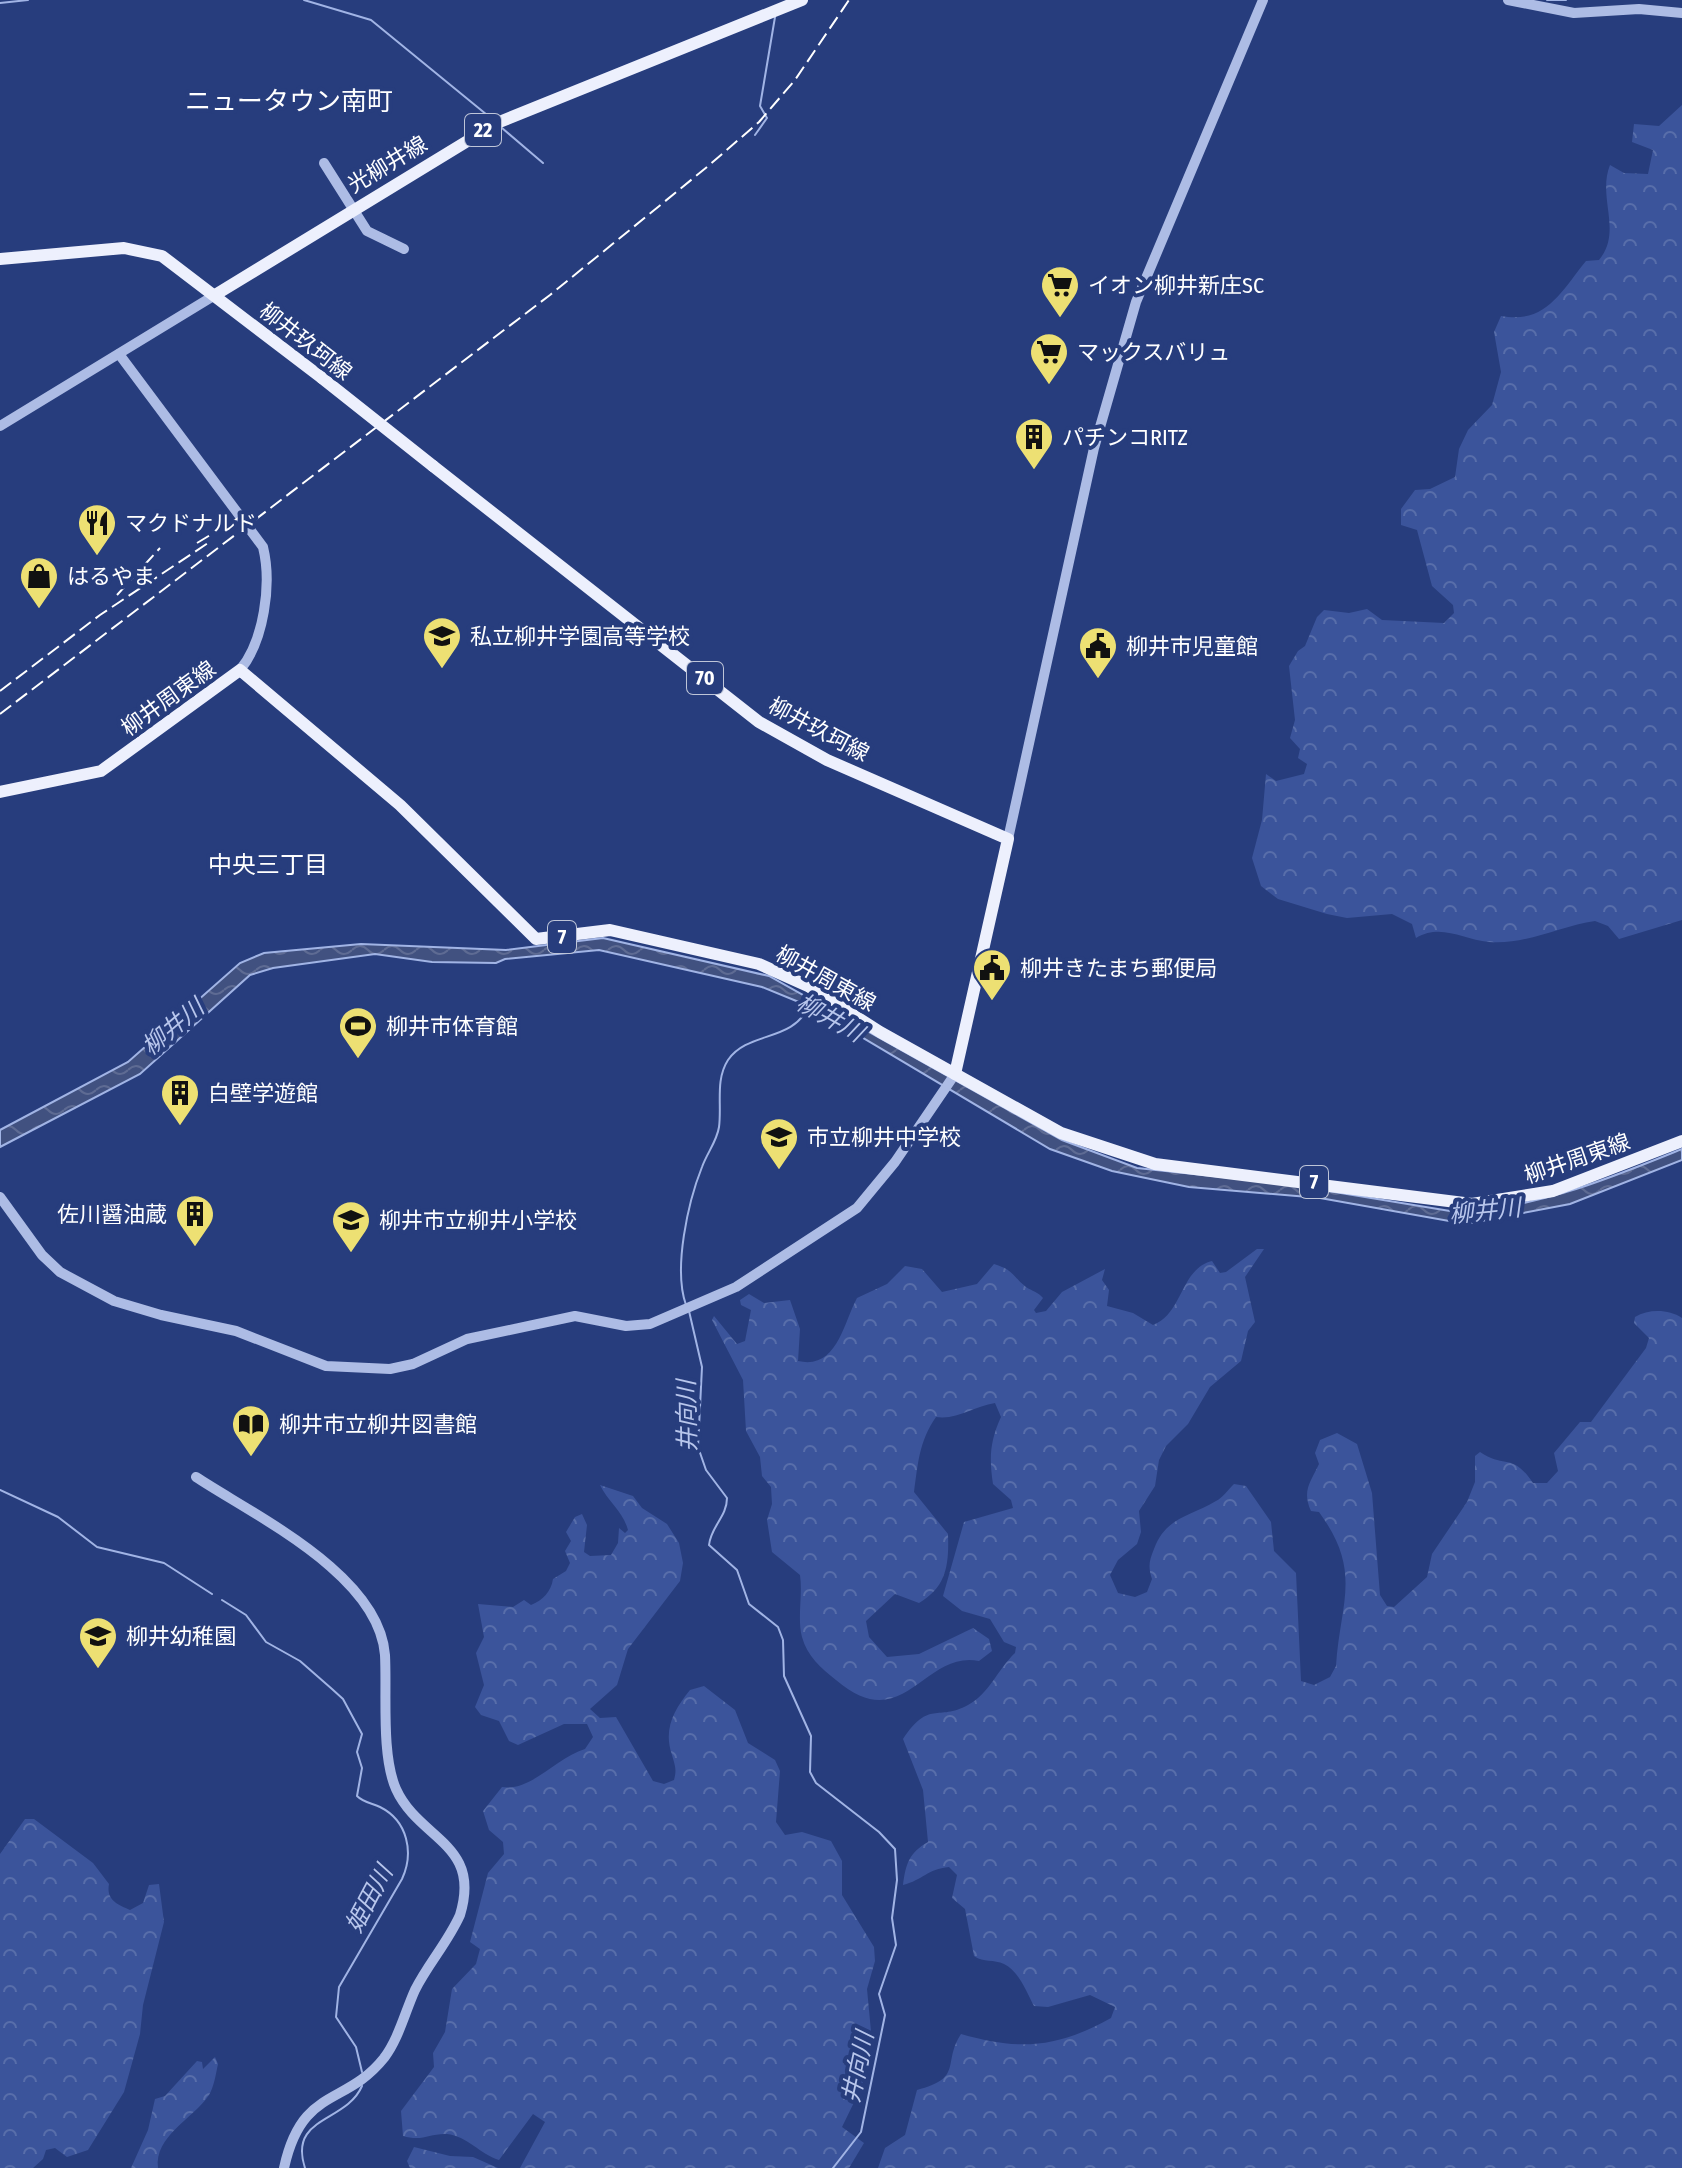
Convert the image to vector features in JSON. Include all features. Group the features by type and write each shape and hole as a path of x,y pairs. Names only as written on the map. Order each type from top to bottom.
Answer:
{"main road":[{"name":"光柳井線","path":"215,295 351,208 516,114 802,0"},
{"path":"0,259 138,249 177,265 215,295"},
{"name":"柳井玖珂線","path":"215,295 759,722 827,760 1008,839"},
{"name":"柳井周東線","path":"0,792 101,771 240,670 400,805 536,939 610,930 759,964 808,986 954,1076 1061,1133 1141,1161 1363,1188 1440,1202 1487,1203 1553,1191 1682,1141"},
{"path":"954,1076 1008,839"}],"street":[{"path":"1008,839 1094,448 1136,302 1263,0"},
{"path":"1508,0 1574,13 1639,9 1682,13"},
{"path":"324,163 367,231 404,249"},
{"path":"0,426 215,295"},
{"path":"119,354 263,547 267,570 258,635 249,658 240,670"},
{"path":"0,1197 25,1234 60,1272 114,1301 236,1331 326,1366 390,1369 413,1364 467,1339 575,1316 626,1326 650,1324 736,1287 857,1208 895,1162 954,1076"},
{"path":"196,1477 336,1570 374,1614 384,1646 392,1777 406,1806 454,1852 463,1876 464,1903 460,1915 416,1989 386,2054 366,2075 324,2099 308,2114 293,2136 284,2168"}],"green space":[{"path":"1682,105 1682,920 1619,939 1608,926 1595,921 1516,941 1489,942 1444,932 1416,938 1412,924 1392,914 1347,918 1278,899 1261,886 1252,858 1262,820 1266,774 1276,781 1304,774 1307,764 1298,758 1300,749 1290,738 1295,720 1289,666 1305,646 1317,617 1324,610 1349,613 1367,609 1382,620 1444,623 1454,613 1453,605 1432,586 1417,530 1401,525 1401,509 1415,490 1430,489 1455,477 1459,449 1468,430 1492,405 1501,372 1494,332 1501,316 1517,317 1541,311 1560,295 1586,261 1599,260 1606,249 1610,226 1606,190 1610,165 1624,173 1648,174 1653,150 1632,142 1634,124 1659,126"},
{"path":"1257,1249 1264,1249 1245,1277 1255,1322 1248,1331 1241,1361 1210,1387 1188,1424 1166,1446 1159,1460 1155,1486 1139,1511 1141,1532 1137,1544 1118,1560 1110,1575 1118,1593 1135,1597 1147,1592 1152,1579 1151,1557 1165,1530 1179,1519 1218,1500 1234,1484 1246,1486 1271,1522 1274,1551 1296,1573 1301,1681 1314,1685 1330,1677 1336,1666 1346,1588 1341,1552 1333,1533 1319,1512 1311,1511 1307,1498 1308,1487 1319,1464 1315,1453 1320,1440 1337,1433 1357,1444 1372,1493 1380,1595 1387,1606 1394,1607 1427,1577 1432,1554 1467,1502 1475,1482 1475,1456 1480,1452 1514,1464 1533,1483 1547,1483 1558,1471 1554,1453 1580,1422 1591,1422 1646,1348 1649,1338 1634,1323 1635,1317 1658,1311 1682,1318 1682,2168 878,2168 885,2148 905,2135 917,2090 947,2075 961,2034 1002,2043 1038,2044 1073,2036 1091,2028 1111,2018 1115,2007 1090,1995 1048,2007 1034,2006 1009,1967 974,1956 965,1909 952,1898 957,1875 949,1867 903,1885 910,1859 916,1850 928,1842 923,1790 903,1739 927,1715 957,1710 975,1700 1015,1653 1016,1647 1004,1642 990,1619 962,1611 943,1596 964,1522 1013,1508 1011,1500 993,1484 991,1458 1001,1417 995,1403 952,1416 936,1417 930,1426 918,1462 914,1492 948,1534 944,1574 935,1590 919,1603 895,1594 866,1621 869,1637 887,1657 919,1654 973,1628 989,1639 992,1651 979,1661 960,1661 943,1667 896,1697 879,1700 859,1695 820,1666 804,1644 800,1622 800,1575 772,1552 767,1520 772,1504 771,1487 762,1476 760,1457 746,1431 743,1380 712,1320 714,1316 737,1344 745,1341 751,1310 741,1305 740,1300 749,1294 764,1303 790,1300 800,1329 798,1361 811,1362 822,1359 837,1343 857,1298 887,1284 905,1266 922,1269 942,1292 977,1284 994,1264 1009,1271 1043,1298 1034,1310 1036,1313 1046,1311 1062,1292 1105,1269 1102,1280 1109,1290 1107,1306 1133,1313 1153,1325 1170,1311 1187,1282 1202,1266 1212,1261 1220,1273 1226,1272"},
{"path":"600,1485 633,1496 642,1508 667,1524 679,1543 683,1563 680,1581 628,1649 617,1685 590,1709 600,1718 616,1717 653,1781 664,1784 674,1780 675,1773 669,1737 672,1720 690,1690 704,1686 735,1710 748,1743 775,1760 780,1771 776,1822 785,1835 802,1832 831,1841 842,1861 842,1895 874,1947 875,1961 867,1989 872,2042 862,2086 842,2127 864,2143 849,2168 520,2168 545,2122 533,2114 499,2160 454,2135 403,2136 401,2111 434,2067 433,2053 445,2032 452,1989 476,1964 480,1949 470,1942 488,1873 504,1854 503,1842 489,1830 483,1811 502,1787 513,1787 534,1779 585,1749 593,1737 587,1724 564,1724 518,1745 509,1741 499,1721 481,1715 475,1707 484,1685 476,1653 484,1637 478,1604 513,1607 524,1600 531,1605 543,1598 553,1579 566,1571 570,1563 565,1551 571,1541 566,1532 575,1517 582,1514 587,1525 584,1552 590,1556 611,1555 618,1543 619,1528 625,1533 628,1530 623,1517"},
{"path":"25,1819 34,1819 93,1863 109,1884 111,1898 125,1908 130,1910 143,1903 149,1885 159,1884 164,1922 124,2092 88,2150 67,2157 55,2148 46,2150 43,2159 33,2168 0,2168 0,1854"},
{"path":"215,2057 218,2064 211,2092 168,2137 158,2157 158,2168 131,2168 148,2130 155,2099 165,2096 197,2061 202,2062 203,2069"},
{"path":"414,2147 450,2156 473,2157 498,2168 410,2168 407,2161"}],"water":[{"name":"柳井川","path":"603,938 769,976 1062,1140 1137,1168 1280,1183 1450,1211 1510,1206 1540,1199 1598,1182 1682,1149 1682,1160 1570,1204 1466,1224 1320,1198 1189,1187 1112,1171 1050,1149 811,1007 762,987 599,950 505,959 496,963 432,962 375,954 273,968 250,975 140,1074 0,1147 0,1130 128,1062 240,963 264,953 361,944 506,950"}],"waterway":[{"path":"0,3 28,0"},
{"path":"304,0 371,20 492,119"},
{"path":"1547,0 1566,0"},
{"path":"755,135 767,118 760,106 775,17"},
{"path":"502,128 543,163"},
{"name":"井向川","path":"686,1305 681,1273 687,1217 704,1162 718,1132 720,1084 724,1068 737,1051 792,1026 808,1007"},
{"name":"井向川","path":"689,1311 702,1367 698,1447 706,1470 727,1498 709,1545 737,1570 749,1604 778,1627 783,1640 784,1676 811,1736 810,1772 816,1783 879,1832 895,1849 897,1880 892,1918 896,1945 879,1994 885,2015 861,2132 833,2168"},
{"name":"姫田川","path":"0,1490 58,1517 97,1547 164,1563 212,1594"},
{"name":"姫田川","path":"222,1600 246,1615 266,1642 300,1661 343,1699 362,1734 357,1752 362,1768 357,1796 389,1813 397,1820 406,1838 408,1859 402,1879 339,1987 336,2017 356,2047 362,2072"},
{"name":"姫田川","path":"305,2168 302,2151 304,2138 321,2121 344,2107 362,2086"}],"railway":[{"path":"0,714 550,295 707,167 759,122 795,80 849,0"},
{"path":"197,543 245,514"},
{"path":"0,691 100,615 208,543"},
{"path":"117,595 160,548"}],"place":[{"name":"イオン柳井新庄SC","path":"1060,319"},
{"name":"マックスバリュ","path":"1049,386"},
{"name":"パチンコRITZ","path":"1034,471"},
{"name":"マクドナルド","path":"97,557"},
{"name":"はるやま","path":"39,610"},
{"name":"私立柳井学園高等学校","path":"442,670"},
{"name":"柳井市児童館","path":"1098,680"},
{"name":"柳井きたまち郵便局","path":"992,1002"},
{"name":"柳井市体育館","path":"358,1060"},
{"name":"白壁学遊館","path":"180,1127"},
{"name":"市立柳井中学校","path":"779,1171"},
{"name":"佐川醤油蔵","path":"195,1248"},
{"name":"柳井市立柳井小学校","path":"351,1254"},
{"name":"柳井市立柳井図書館","path":"251,1458"},
{"name":"柳井幼稚園","path":"98,1670"}],"district":[{"name":"ニュータウン南町","path":"289,101"},
{"name":"中央三丁目","path":"268,865"}]}
